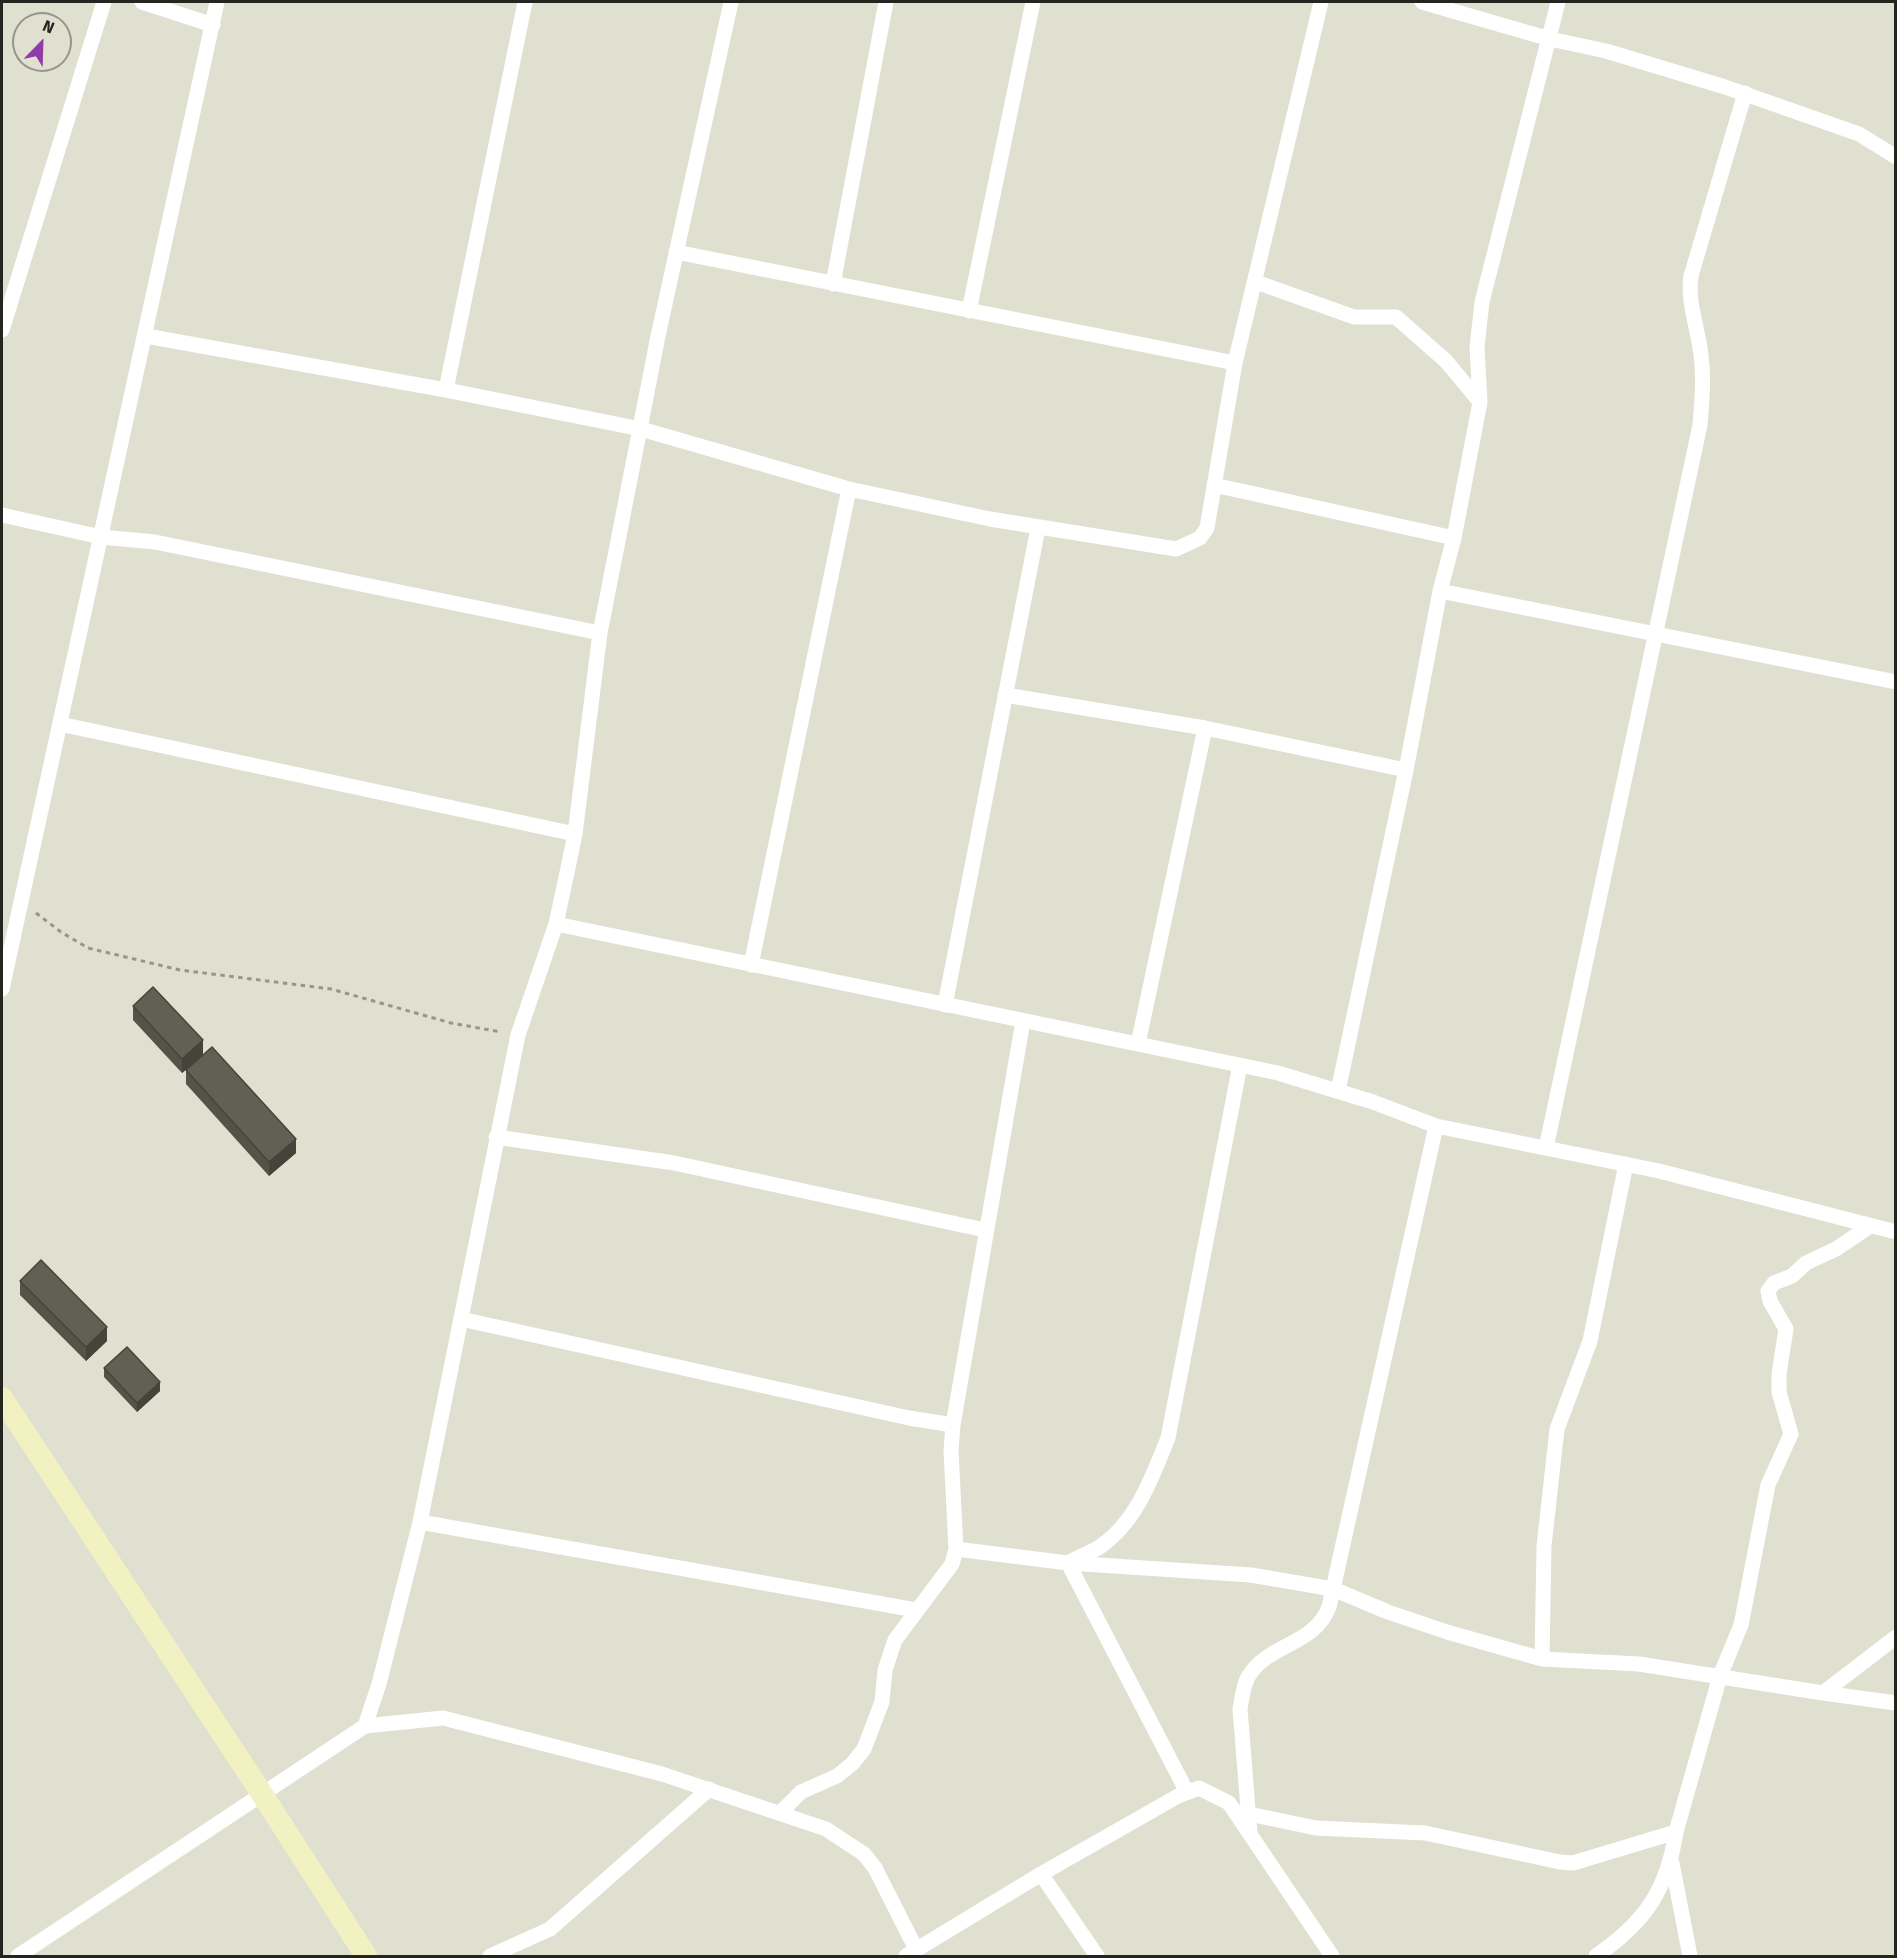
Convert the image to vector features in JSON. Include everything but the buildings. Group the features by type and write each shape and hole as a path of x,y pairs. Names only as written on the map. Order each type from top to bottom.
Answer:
{"street":[{"path":"2,330 104,2"},
{"path":"142,2 213,25"},
{"path":"2,989 218,2"},
{"path":"446,390 525,2"},
{"path":"365,1726 379,1684 420,1522 495,1137 518,1035 556,924 575,834 600,633 676,252 731,2"},
{"path":"833,285 886,2"},
{"path":"969,311 1033,2"},
{"path":"146,336 446,390 641,429 849,489 1038,528 1176,549 1200,538 1207,528 1235,363 1322,2"},
{"path":"1422,2 1550,39 1606,51 1745,93 1859,134 1896,157"},
{"path":"1338,1091 1406,770 1440,591 1454,538 1480,402 1477,347 1482,302 1558,2"},
{"path":"1546,1148 1658,633 1700,425 1703,388 1701,357 1688,292 1745,93"},
{"path":"676,252 1235,363"},
{"path":"1256,282 1354,317 1396,317 1446,361 1480,402"},
{"path":"1214,485 1454,538"},
{"path":"751,965 849,489"},
{"path":"2,515 101,537 155,542 600,633"},
{"path":"945,1005 1038,528"},
{"path":"1440,591 1896,682"},
{"path":"1005,695 1205,729 1406,770"},
{"path":"60,724 575,834"},
{"path":"1138,1044 1205,729"},
{"path":"556,924 1278,1073 1338,1091 1436,1126 1626,1164 1896,1232"},
{"path":"781,1812 801,1792 837,1776 852,1764 864,1749 882,1702 890,1651 916,1610 943,1578 956,1549 951,1451 953,1425 1023,1021"},
{"path":"1068,1563 1101,1546 1131,1517 1147,1491 1168,1438 1240,1065"},
{"path":"1250,1834 1240,1709 1248,1676 1262,1662 1319,1627 1329,1607 1436,1126"},
{"path":"495,1137 674,1164 986,1230"},
{"path":"1542,1659 1544,1546 1557,1429 1590,1341 1626,1164"},
{"path":"1596,1956 1636,1925 1657,1896 1672,1863 1676,1832 1720,1676 1741,1624 1767,1485 1791,1434 1779,1392 1779,1374 1786,1329 1770,1301 1768,1291 1774,1283 1792,1276 1806,1263 1836,1249 1870,1226"},
{"path":"461,1319 909,1418 953,1425"},
{"path":"2,1398 366,1956"},
{"path":"420,1522 916,1610"},
{"path":"956,1549 1068,1563 1251,1575 1333,1589 1388,1612 1447,1632 1542,1659 1607,1660 1823,1694 1896,1703"},
{"path":"1068,1563 1187,1792"},
{"path":"1823,1694 1896,1636"},
{"path":"18,1956 365,1726 443,1718 662,1774 781,1812 826,1829 864,1854 875,1868 911,1953 1041,1874 1187,1792 1199,1788 1229,1803 1332,1956"},
{"path":"490,1956 550,1929 709,1789"},
{"path":"1249,1814 1316,1828 1425,1833 1573,1863 1676,1832"},
{"path":"1672,1863 1690,1956"},
{"path":"1041,1874 1097,1956"}],"path":[{"path":"21,901 61,932 88,948 180,970 331,989 451,1023 518,1035"}]}
